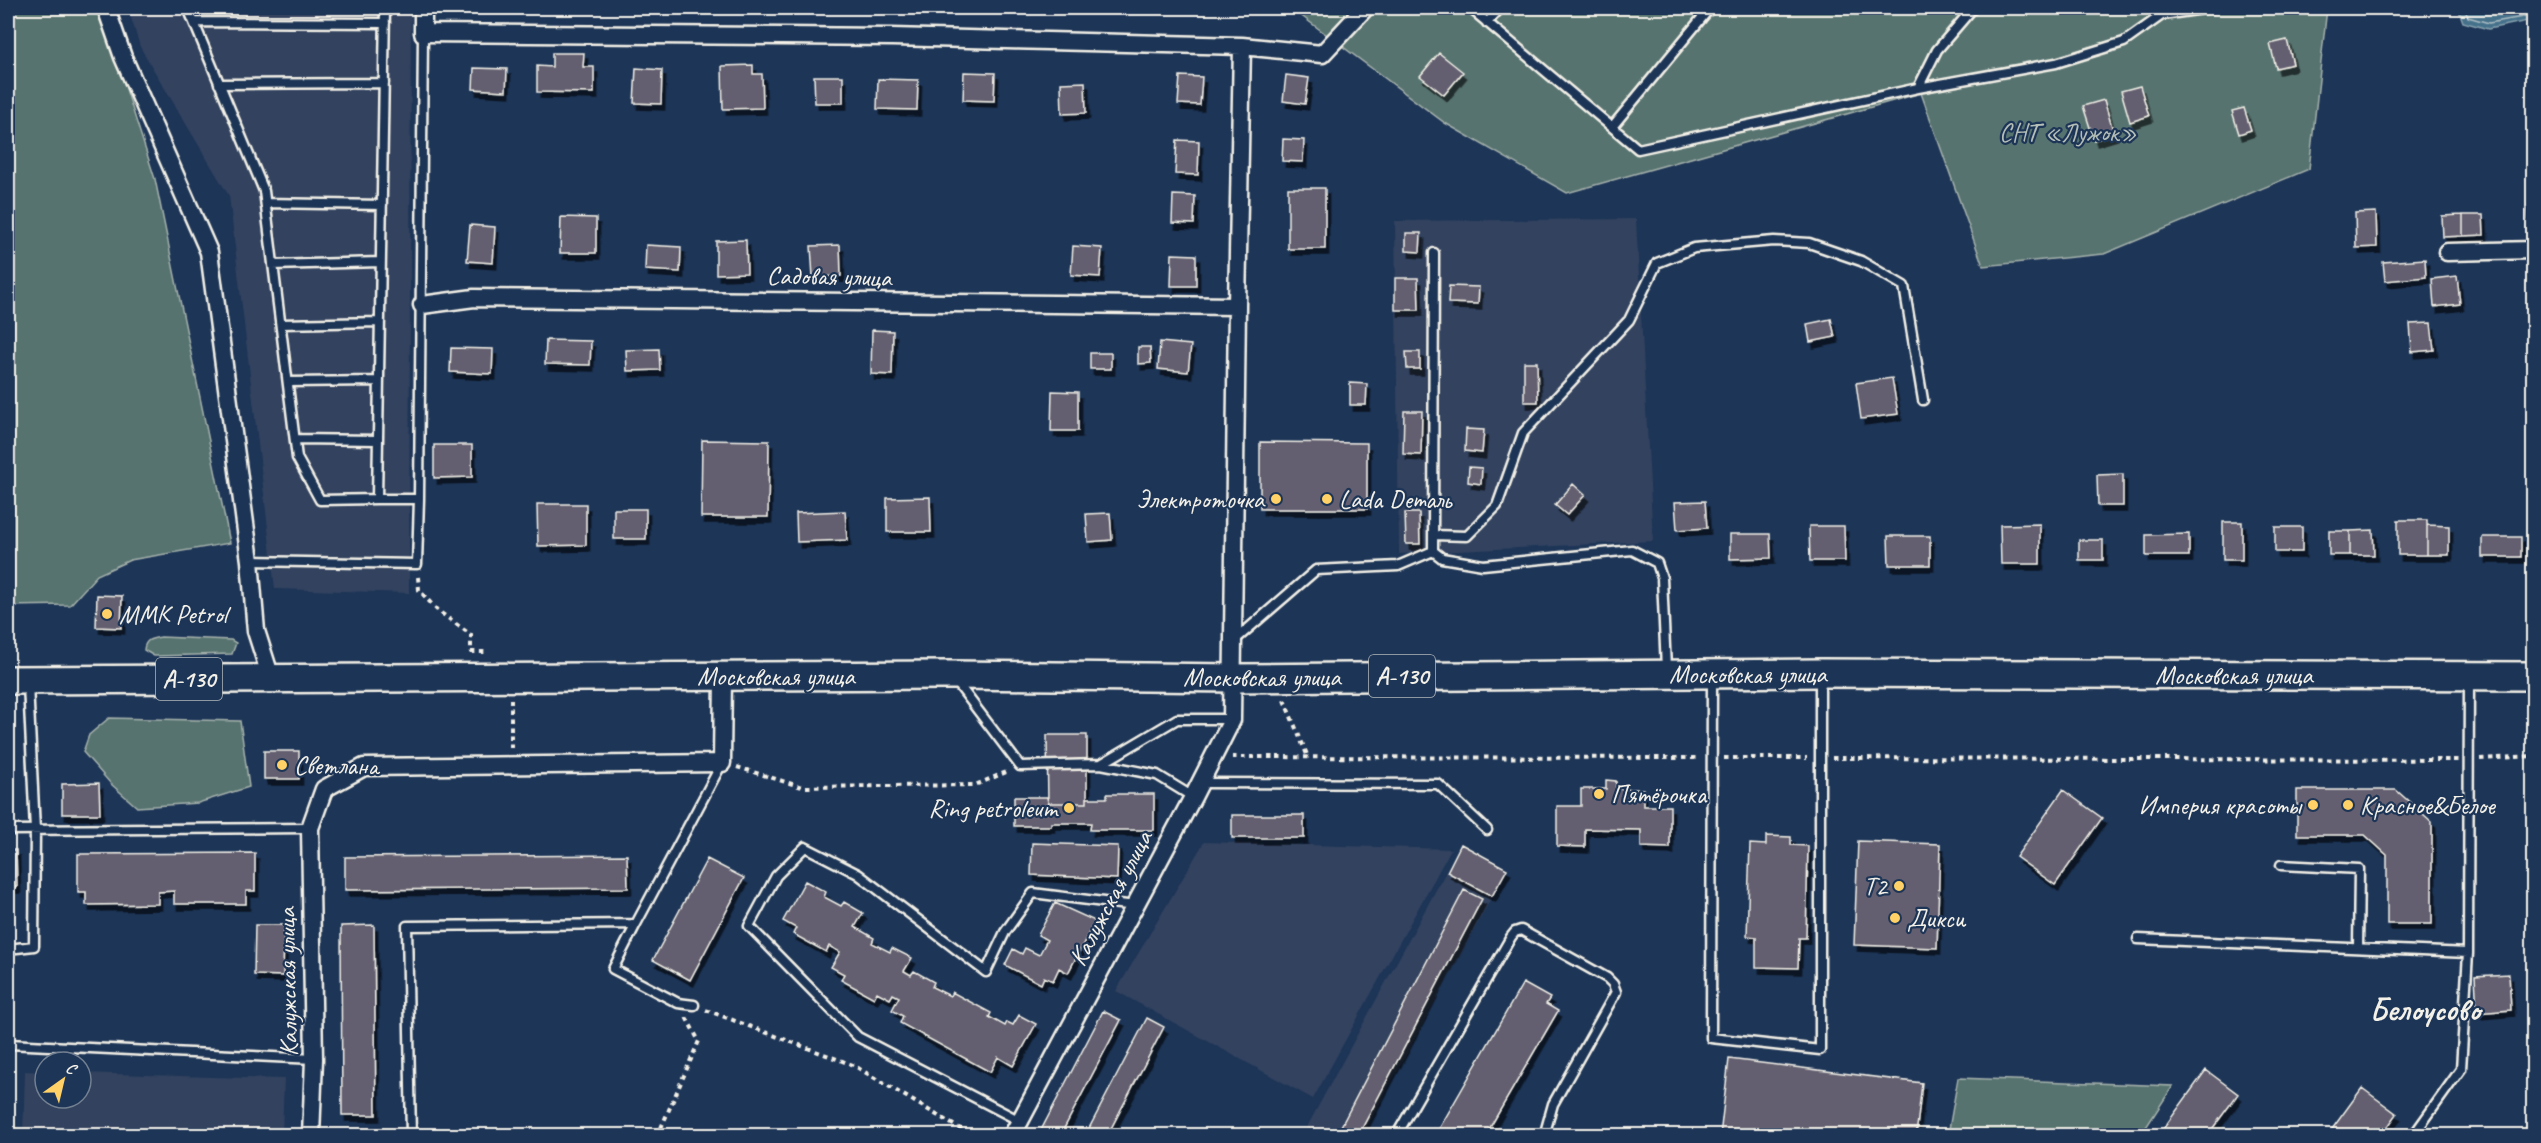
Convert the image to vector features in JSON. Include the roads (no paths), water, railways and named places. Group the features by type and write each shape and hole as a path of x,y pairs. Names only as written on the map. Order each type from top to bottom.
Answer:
{"highway":[{"name":"Московская улица","path":"17,680 951,675 1235,678 1820,673 2534,676"}],"street":[{"path":"106,8 123,57 208,252 250,561 256,631 271,678"},
{"path":"423,8 423,33 892,37 1242,46 1322,54 1365,8"},
{"name":"Калужская улица","path":"1016,1128 1197,790 1232,720 1235,678 1237,306 1242,46"},
{"path":"2447,252 2534,250"},
{"name":"Садовая улица","path":"422,305 474,298 1237,306"},
{"path":"310,828 324,789 364,767 722,763 723,677"},
{"name":"Калужская улица","path":"310,828 314,1059 310,1136"}],"lane":[{"path":"188,8 264,190 297,458 320,500 419,499"},
{"path":"377,499 385,8"},
{"path":"1470,8 1638,149 1918,88 2056,63 2124,42 2162,15 2211,8"},
{"path":"1487,22 1500,8"},
{"path":"1612,127 1710,8"},
{"path":"1918,88 1937,50 1973,8"},
{"path":"194,22 385,23"},
{"path":"250,561 417,564 422,305 423,33"},
{"path":"219,84 384,83"},
{"path":"266,204 382,205"},
{"path":"1433,535 1467,536 1497,506 1523,433 1629,320 1657,263 1694,248 1774,241 1809,243 1861,261 1904,286 1923,400"},
{"path":"1433,551 1434,253"},
{"path":"273,265 380,262"},
{"path":"281,324 380,322"},
{"path":"288,382 379,381"},
{"path":"295,439 378,440"},
{"path":"1433,551 1442,558 1483,565 1632,550 1657,563 1662,578 1666,669"},
{"path":"1235,640 1316,570 1398,566 1433,551"},
{"path":"1712,674 1711,1038 1820,1050 1820,673"},
{"path":"951,675 1020,766 1101,764 1157,775 1197,790 1438,784 1487,830"},
{"path":"2413,1136 2461,1069 2468,953 2469,676"},
{"path":"8,949 33,946 35,830 17,680"},
{"path":"1101,764 1177,719 1232,720"},
{"path":"694,1005 678,1003 612,969 722,763"},
{"path":"8,830 310,828"},
{"path":"1016,1128 858,1037 749,926 776,876 805,848 858,874 986,972 1005,932 1033,893 1135,906"},
{"path":"2281,865 2359,869 2358,948"},
{"path":"411,1136 407,926 636,924"},
{"path":"1396,1136 1511,937 1515,932 1521,930 1607,978 1613,984 1616,992 1553,1104 1544,1136"},
{"path":"2138,939 2468,953"},
{"path":"8,1044 314,1059"}],"water":[{"path":"2458,8 2533,8 2533,20 2488,29 2463,22"}],"place":[{"name":"Электроточка","path":"1276,499"},
{"name":"Lada Dеталь","path":"1327,499"},
{"name":"MMK Petrol","path":"107,614"},
{"name":"Светлана","path":"282,765"},
{"name":"Пятёрочка","path":"1599,794"},
{"name":"Империя красоты","path":"2313,805"},
{"name":"Красное&Белое","path":"2348,805"},
{"name":"Ring petroleum","path":"1069,808"},
{"name":"T2","path":"1899,886"},
{"name":"Дикси","path":"1895,918"}],"district":[{"name":"Белоусово","path":"2425,1009"}],"park label":[{"name":"СНТ «Лужок»","path":"2068,132"}]}
